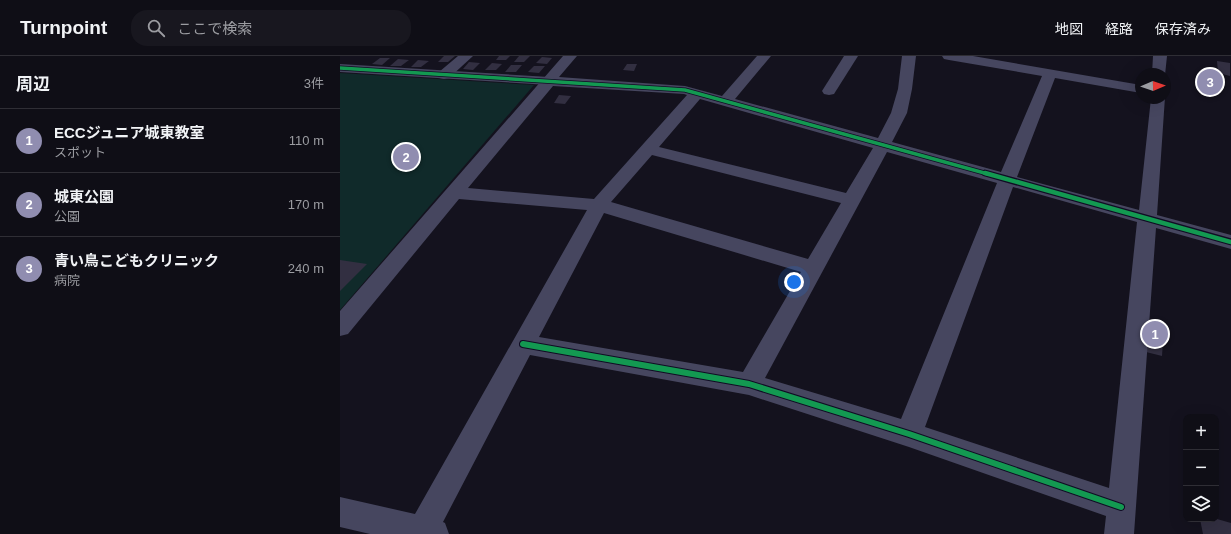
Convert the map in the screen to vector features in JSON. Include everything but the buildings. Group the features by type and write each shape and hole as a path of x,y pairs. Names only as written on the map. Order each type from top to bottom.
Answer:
{"street":[{"path":"444,75 466,56"},
{"path":"340,327 570,56"},
{"path":"726,101 764,56"},
{"path":"829,91 851,56"},
{"path":"749,384 899,113 905,90 909,56"},
{"path":"949,56 1135,88"},
{"path":"1029,69 1036,56"},
{"path":"1159,68 1160,56"},
{"path":"340,68 684,90 883,144 1231,242"},
{"path":"909,434 1050,73"},
{"path":"340,512 428,533 523,344 599,205 697,93"},
{"path":"523,344 749,384 909,434 1120,521 1157,104"},
{"path":"647,149 852,200"},
{"path":"454,194 599,205 814,268"}],"green space":[{"path":"340,73 534,85 340,310"}],"cycle path":[{"path":"340,68 685,90 1231,242"},
{"path":"523,344 749,384 909,434 1121,507"}],"place":[{"name":"青い鳥こどもクリニック","path":"1210,82"},
{"name":"城東公園","path":"406,157"},
{"name":"ECCジュニア城東教室","path":"1155,334"}]}
